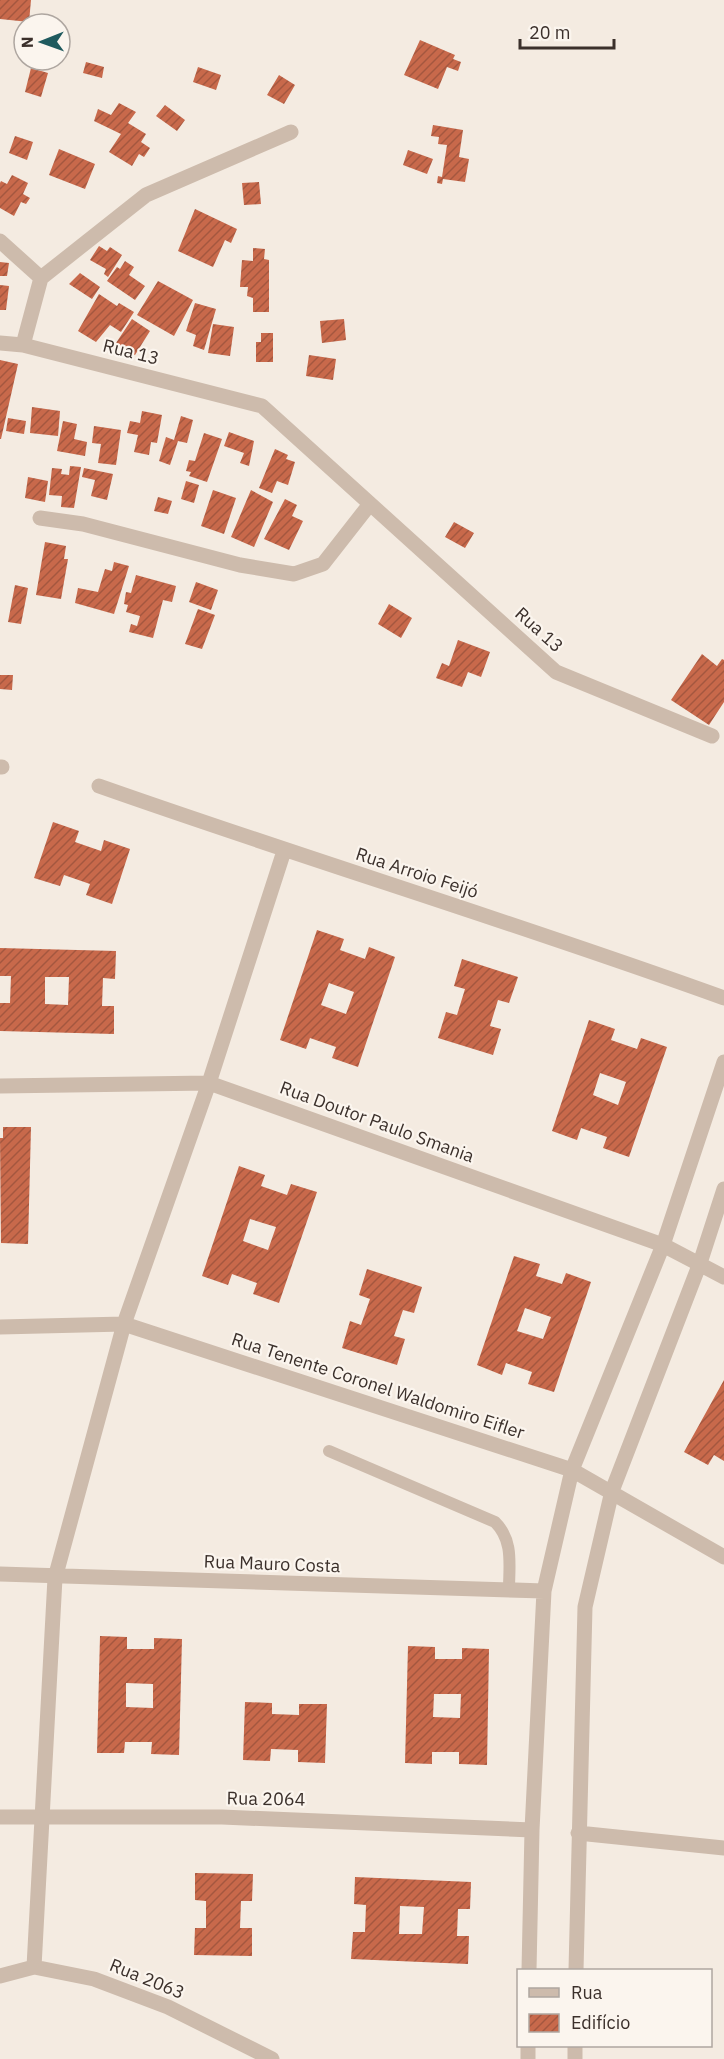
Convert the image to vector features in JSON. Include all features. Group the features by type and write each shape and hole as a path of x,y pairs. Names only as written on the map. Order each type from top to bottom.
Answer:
{"street":[{"path":"23,345 41,278 146,195 291,132"},
{"path":"0,241 41,278"},
{"name":"Rua 13","path":"0,343 23,345 262,406 556,672 712,736"},
{"path":"40,518 83,524 240,565 294,574 323,564 370,504"},
{"name":"Rua Arroio Feijó","path":"99,786 284,851 570,943 724,998"},
{"path":"34,1967 55,1578 124,1323 208,1083 284,851"},
{"path":"529,1969 532,1830 544,1591 572,1470 663,1245 724,1062"},
{"name":"Rua Doutor Paulo Smania","path":"0,1086 208,1083 663,1245 724,1278"},
{"path":"576,1969 585,1607 612,1491 700,1263 724,1189"},
{"name":"Rua Tenente Coronel Waldomiro Eifler","path":"0,1327 124,1323 572,1470 724,1557"},
{"name":"Rua Mauro Costa","path":"0,1574 55,1578 544,1591"},
{"name":"Rua 2064","path":"0,1817 243,1817 532,1830"},
{"path":"578,1833 724,1848"},
{"name":"Rua 2063","path":"0,1976 34,1967 94,1979 168,2007 272,2059"}],"lane":[{"path":"329,1451 495,1522 504,1532 509,1543 509,1590"}],"building":[{"path":"0,0 31,0 30,12 12,12 12,20 0,19"},
{"path":"420,40 455,55 453,59 461,62 458,71 447,67 438,89 404,75"},
{"path":"86,62 104,67 102,78 83,73"},
{"path":"198,67 221,75 216,90 193,82"},
{"path":"30,72 48,73 41,97 25,92"},
{"path":"279,75 295,85 284,104 267,95"},
{"path":"119,103 136,112 128,123 146,134 141,142 150,148 144,157 139,154 132,166 109,152 121,134 94,121 98,109 111,115"},
{"path":"165,105 185,120 177,131 156,116"},
{"path":"433,125 463,130 459,157 469,159 465,182 443,179 442,184 437,183 438,176 442,177 447,145 438,144 439,137 431,136"},
{"path":"15,136 33,142 27,160 9,153"},
{"path":"59,149 95,164 85,189 49,175"},
{"path":"408,150 433,159 427,174 403,165"},
{"path":"12,175 28,183 23,194 30,198 26,204 21,202 14,216 0,208 0,183 1,181 7,184"},
{"path":"259,182 261,204 244,205 242,183"},
{"path":"195,209 237,229 231,243 225,240 213,267 178,251"},
{"path":"99,246 107,251 110,247 122,255 108,277 104,274 106,269 90,260"},
{"path":"253,248 265,249 264,259 269,260 269,312 253,312 253,298 247,296 248,287 240,287 242,260 253,261"},
{"path":"125,261 134,267 129,275 145,286 135,300 107,281 117,267 120,269"},
{"path":"0,262 9,263 7,276 0,276"},
{"path":"80,273 100,287 92,299 69,284"},
{"path":"158,281 193,300 174,336 137,315"},
{"path":"0,285 9,286 6,310 0,310"},
{"path":"99,294 117,306 119,303 134,312 121,332 110,325 96,342 78,331"},
{"path":"195,303 216,309 204,350 193,346 196,335 186,331"},
{"path":"132,319 150,331 135,355 116,343"},
{"path":"344,319 346,340 322,343 320,321"},
{"path":"213,324 234,327 230,356 208,353"},
{"path":"261,333 273,333 273,362 256,362 256,342 261,342"},
{"path":"309,355 336,359 333,380 306,376"},
{"path":"0,360 18,364 1,439 0,439"},
{"path":"32,407 60,411 58,436 30,433"},
{"path":"142,411 162,415 157,443 151,442 149,455 134,452 138,435 127,433 130,421 140,423"},
{"path":"181,416 193,420 187,443 178,441 170,465 159,461 166,437 174,440"},
{"path":"8,418 26,421 24,434 6,431"},
{"path":"63,421 77,424 74,439 87,442 85,456 57,451"},
{"path":"94,426 121,430 116,465 98,463 101,444 92,443"},
{"path":"229,432 254,441 249,466 240,463 244,453 224,446"},
{"path":"204,433 222,439 207,482 189,476 191,472 186,471 189,460 195,461"},
{"path":"275,449 288,455 286,459 295,462 288,485 277,481 272,493 259,488"},
{"path":"70,466 81,467 74,508 61,507 62,496 49,495 52,468 62,469 61,474 69,475"},
{"path":"84,468 113,474 107,500 91,496 95,480 82,477"},
{"path":"28,477 48,481 45,502 25,498"},
{"path":"186,481 199,485 194,503 181,499"},
{"path":"213,490 236,498 224,534 201,526"},
{"path":"251,490 273,502 254,547 231,537"},
{"path":"158,497 172,501 168,514 154,511"},
{"path":"285,499 297,505 292,516 303,521 289,550 264,539"},
{"path":"454,522 474,533 465,548 445,537"},
{"path":"45,542 66,546 64,559 68,559 61,599 36,595"},
{"path":"114,562 129,566 114,614 75,603 78,588 98,592 105,569 112,571"},
{"path":"136,575 176,586 172,602 163,600 153,638 129,632 131,624 137,626 140,616 126,612 128,605 124,604 126,592 131,593"},
{"path":"196,582 218,590 211,610 189,602"},
{"path":"15,585 28,588 21,624 8,622"},
{"path":"389,604 412,618 401,638 378,624"},
{"path":"198,609 215,615 202,649 185,644"},
{"path":"458,640 490,652 481,677 468,672 462,687 436,678 442,663 449,666"},
{"path":"702,654 717,666 722,659 724,660 724,702 709,725 671,700"},
{"path":"0,675 13,675 12,690 0,689"},
{"path":"53,822 79,831 75,842 101,851 104,840 130,849 112,904 86,895 90,884 64,875 60,886 34,878"},
{"path":"317,930 344,939 340,950 365,959 369,947 395,957 358,1067 332,1058 336,1047 310,1038 306,1049 280,1040","holes":["329,983 354,992 346,1014 321,1005"]},
{"path":"0,948 116,951 115,979 103,978 102,1006 114,1006 114,1034 0,1031 0,1003 10,1003 11,976 0,976","holes":["45,977 69,977 68,1005 45,1004"]},
{"path":"462,959 518,977 509,1003 498,1000 490,1026 501,1029 493,1055 438,1038 446,1012 457,1015 465,989 454,986"},
{"path":"589,1020 615,1029 611,1040 637,1049 641,1038 667,1047 629,1157 603,1148 607,1137 581,1128 577,1140 552,1131","holes":["600,1073 626,1082 618,1105 593,1095"]},
{"path":"3,1127 31,1127 28,1244 1,1243 0,1138 3,1138"},
{"path":"239,1166 265,1175 261,1186 287,1195 291,1184 317,1192 279,1303 253,1294 257,1283 232,1274 228,1285 202,1276","holes":["250,1219 276,1227 268,1250 243,1241"]},
{"path":"514,1256 540,1264 536,1276 562,1284 566,1273 591,1282 554,1392 528,1384 532,1372 506,1363 502,1375 477,1365","holes":["525,1308 551,1317 543,1339 517,1331"]},
{"path":"367,1269 422,1287 414,1313 403,1310 394,1336 405,1339 397,1365 342,1348 350,1321 361,1325 370,1299 359,1295"},
{"path":"724,1380 724,1461 714,1455 708,1465 684,1452"},
{"path":"100,1636 127,1637 127,1649 154,1649 154,1638 182,1639 179,1755 151,1754 152,1742 125,1742 124,1753 97,1753","holes":["126,1683 153,1684 153,1708 126,1707"]},
{"path":"408,1646 435,1647 435,1659 462,1659 462,1648 489,1649 487,1765 459,1764 459,1752 432,1752 432,1764 405,1763","holes":["434,1694 461,1694 460,1718 433,1717"]},
{"path":"245,1702 272,1703 272,1714 299,1715 299,1704 327,1704 325,1763 298,1762 298,1750 271,1749 270,1761 243,1760"},
{"path":"195,1873 253,1874 252,1901 241,1901 240,1928 252,1928 252,1956 194,1955 195,1928 206,1928 206,1901 195,1900"},
{"path":"355,1877 471,1882 470,1909 458,1909 457,1936 469,1936 468,1964 351,1959 353,1932 365,1932 366,1905 354,1904","holes":["400,1906 424,1907 422,1934 399,1934"]}]}
